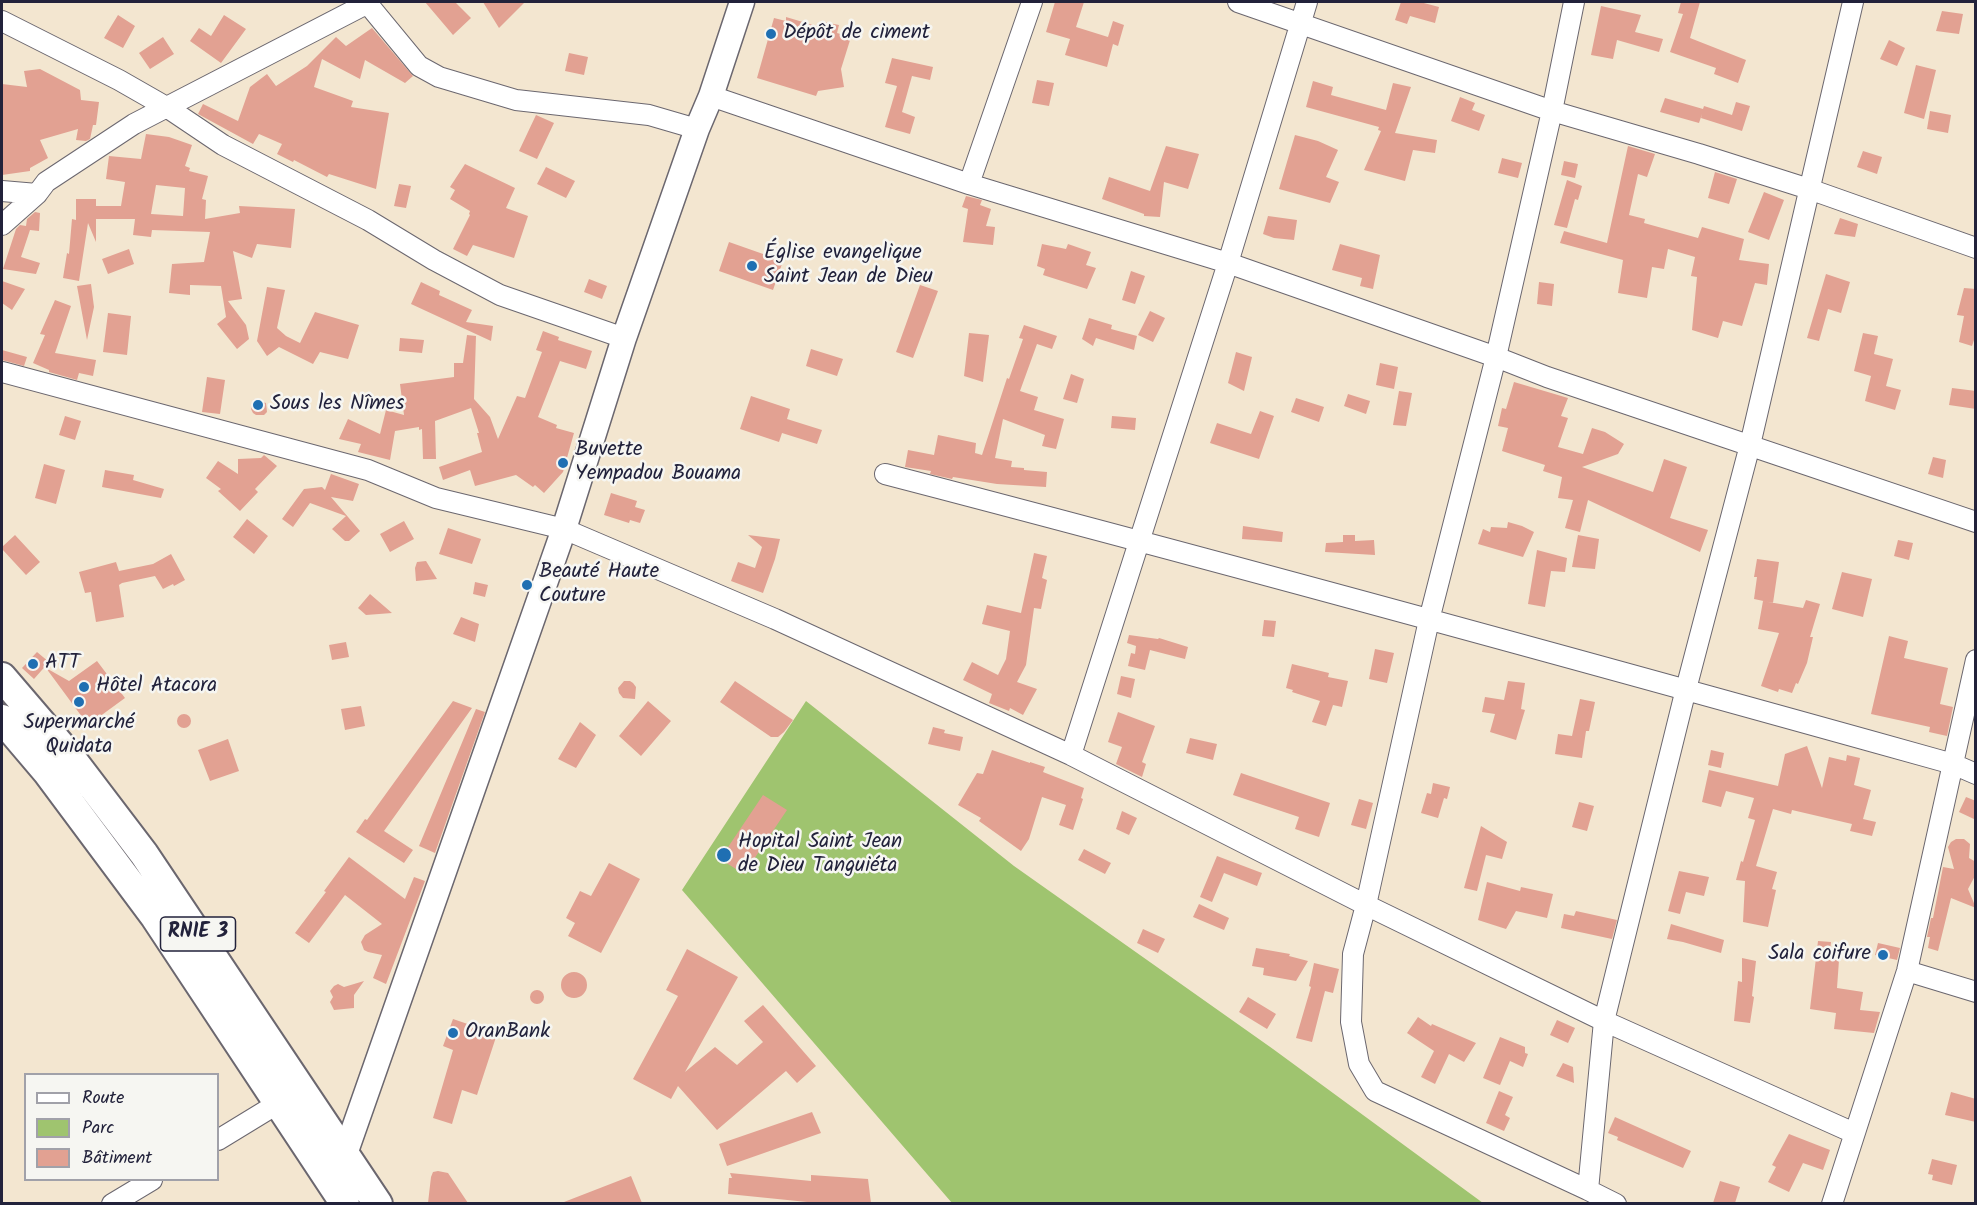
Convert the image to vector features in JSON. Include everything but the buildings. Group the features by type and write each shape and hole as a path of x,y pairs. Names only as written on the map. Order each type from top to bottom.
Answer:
{"highway":[{"name":"RNIE 3","path":"2,677 68,754 144,854 378,1203"},
{"name":"RNIE 3","path":"2,718 47,772 155,917 345,1203"},
{"path":"47,772 68,754"}],"main road":[{"path":"321,1168 345,1154 564,529 624,338 697,129 711,96 742,2"}],"street":[{"path":"2,225 37,194 46,182 124,130 369,2 419,66 439,77 516,100 649,115 697,129"},
{"path":"969,184 1032,2"},
{"path":"1238,2 1552,111 1699,153 1976,248"},
{"path":"1071,755 1227,263 1306,2"},
{"path":"1574,2 1552,111 1496,357 1429,620 1366,905 1353,954 1351,1022 1359,1065 1375,1091 1616,1203"},
{"path":"1588,1190 1604,1021 1686,689 1750,444 1853,2"},
{"path":"2,21 119,80 168,108 223,145 368,220 434,260 500,294 624,338"},
{"path":"711,96 969,184 1227,263 1547,377 1976,522"},
{"path":"2,190 37,194"},
{"path":"2,372 368,470 436,498 564,529 775,619 1071,755 1366,905 1604,1021 1854,1133"},
{"path":"885,474 1139,540 1686,689 1953,764 1976,774"},
{"path":"1832,1203 1907,971 1976,660"},
{"path":"1907,971 1976,992"},
{"path":"219,1139 278,1104"},
{"path":"112,1203 149,1181"}],"green space":[{"path":"806,701 1014,866 1273,1049 1483,1203 952,1203 682,890"}],"place":[{"name":"Dépôt de ciment","path":"771,34"},
{"name":"Église evangelique Saint Jean de Dieu","path":"752,266"},
{"name":"Sous les Nîmes","path":"258,405"},
{"name":"Buvette Yempadou Bouama","path":"563,463"},
{"name":"Beauté Haute Couture","path":"527,585"},
{"name":"ATT","path":"33,664"},
{"name":"Hôtel Atacora","path":"84,687"},
{"name":"Supermarché Quidata","path":"79,702"},
{"name":"Hopital Saint Jean de Dieu Tanguiéta","path":"724,855"},
{"name":"Sala coifure","path":"1883,955"},
{"name":"OranBank","path":"453,1033"}]}
